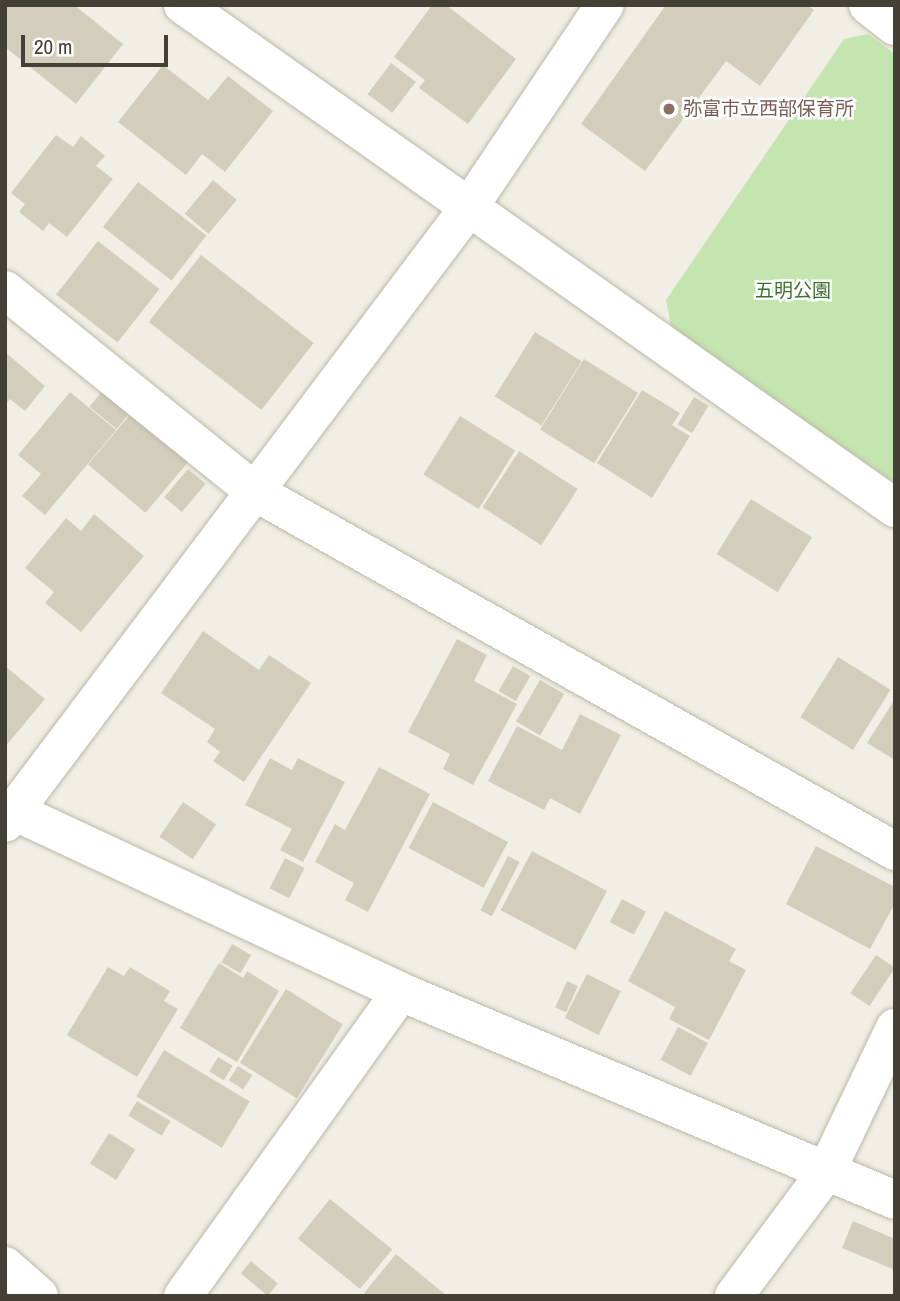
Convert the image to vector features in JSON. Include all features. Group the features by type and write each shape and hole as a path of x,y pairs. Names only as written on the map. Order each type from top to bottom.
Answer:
{"street":[{"path":"183,5 467,210 895,508"},
{"path":"605,5 467,210 8,815 401,992 895,1200"},
{"path":"868,5 895,26"},
{"path":"5,290 255,492 895,852"},
{"path":"183,1296 401,992"},
{"path":"734,1296 825,1172 895,1028"},
{"path":"5,1266 39,1296"}],"green space":[{"name":"五明公園","path":"868,34 895,54 895,483 672,330 666,300 844,39"}],"building":[{"path":"5,5 74,5 123,44 76,104 5,47"},
{"path":"432,5 446,5 516,59 468,124 419,88 425,80 394,57"},
{"path":"666,5 807,5 814,10 760,86 726,61 645,171 581,124"},
{"path":"391,63 416,82 392,113 368,94"},
{"path":"163,65 208,100 228,76 273,111 225,172 202,154 186,175 118,122"},
{"path":"56,135 73,147 81,136 105,156 96,166 113,179 67,237 49,223 43,231 19,212 25,204 11,193"},
{"path":"213,180 237,200 208,234 185,214"},
{"path":"138,182 207,236 171,280 103,227"},
{"path":"98,241 159,289 118,343 56,295"},
{"path":"201,255 314,343 261,410 149,322"},
{"path":"535,332 582,361 541,426 495,396"},
{"path":"5,352 45,386 25,411 10,399 5,405"},
{"path":"584,359 638,393 594,463 540,429"},
{"path":"104,389 131,411 117,429 90,407"},
{"path":"642,390 680,413 672,425 690,436 652,498 597,463"},
{"path":"70,392 116,430 45,515 22,496 41,474 18,455"},
{"path":"694,397 709,406 692,433 678,424"},
{"path":"133,411 190,459 145,513 88,465"},
{"path":"460,416 515,450 479,509 423,475"},
{"path":"519,451 578,489 541,545 483,507"},
{"path":"188,469 206,484 182,512 164,497"},
{"path":"751,499 812,537 778,592 717,554"},
{"path":"94,514 144,556 81,632 45,603 54,592 25,568 66,518 81,531"},
{"path":"203,631 259,670 269,655 311,683 244,782 213,761 220,752 207,742 215,729 161,693"},
{"path":"457,639 487,655 474,681 517,704 473,785 443,769 450,754 408,732"},
{"path":"838,657 891,690 853,750 800,717"},
{"path":"5,666 45,699 5,747"},
{"path":"513,666 530,676 516,701 498,691"},
{"path":"540,680 564,694 540,736 516,722"},
{"path":"895,699 895,760 867,743"},
{"path":"580,714 621,735 580,814 550,798 544,810 488,781 517,726 562,750"},
{"path":"270,758 292,770 298,758 345,782 303,862 280,850 292,829 245,805"},
{"path":"379,767 430,794 368,912 345,900 354,883 315,862 335,824 345,830"},
{"path":"183,802 216,824 193,859 160,837"},
{"path":"433,802 508,842 484,888 409,848"},
{"path":"816,846 895,887 895,903 870,949 786,904"},
{"path":"532,851 607,891 576,950 501,910"},
{"path":"508,856 520,862 492,916 480,910"},
{"path":"285,858 305,868 289,898 270,888"},
{"path":"622,899 646,912 634,935 610,922"},
{"path":"665,911 736,949 729,961 746,970 709,1040 669,1019 675,1007 628,981"},
{"path":"232,944 251,955 241,973 222,962"},
{"path":"876,955 895,968 869,1006 850,993"},
{"path":"219,963 243,978 247,971 279,991 237,1062 180,1028"},
{"path":"108,967 124,976 130,967 170,991 164,1001 178,1009 137,1077 67,1035"},
{"path":"587,974 621,991 599,1035 565,1018"},
{"path":"567,981 578,986 566,1012 555,1007"},
{"path":"286,989 343,1025 297,1098 240,1063"},
{"path":"678,1027 708,1043 691,1076 661,1060"},
{"path":"164,1050 250,1102 222,1148 136,1096"},
{"path":"218,1057 233,1066 224,1080 209,1072"},
{"path":"238,1066 252,1075 243,1090 229,1080"},
{"path":"137,1101 170,1121 162,1136 128,1116"},
{"path":"109,1133 135,1149 116,1180 90,1164"},
{"path":"330,1199 392,1249 360,1289 298,1239"},
{"path":"853,1221 895,1239 895,1270 842,1248"},
{"path":"396,1254 447,1296 367,1296 364,1293"},
{"path":"251,1261 278,1283 268,1296 241,1273"}],"place":[{"name":"弥富市立西部保育所","path":"669,109"}]}
